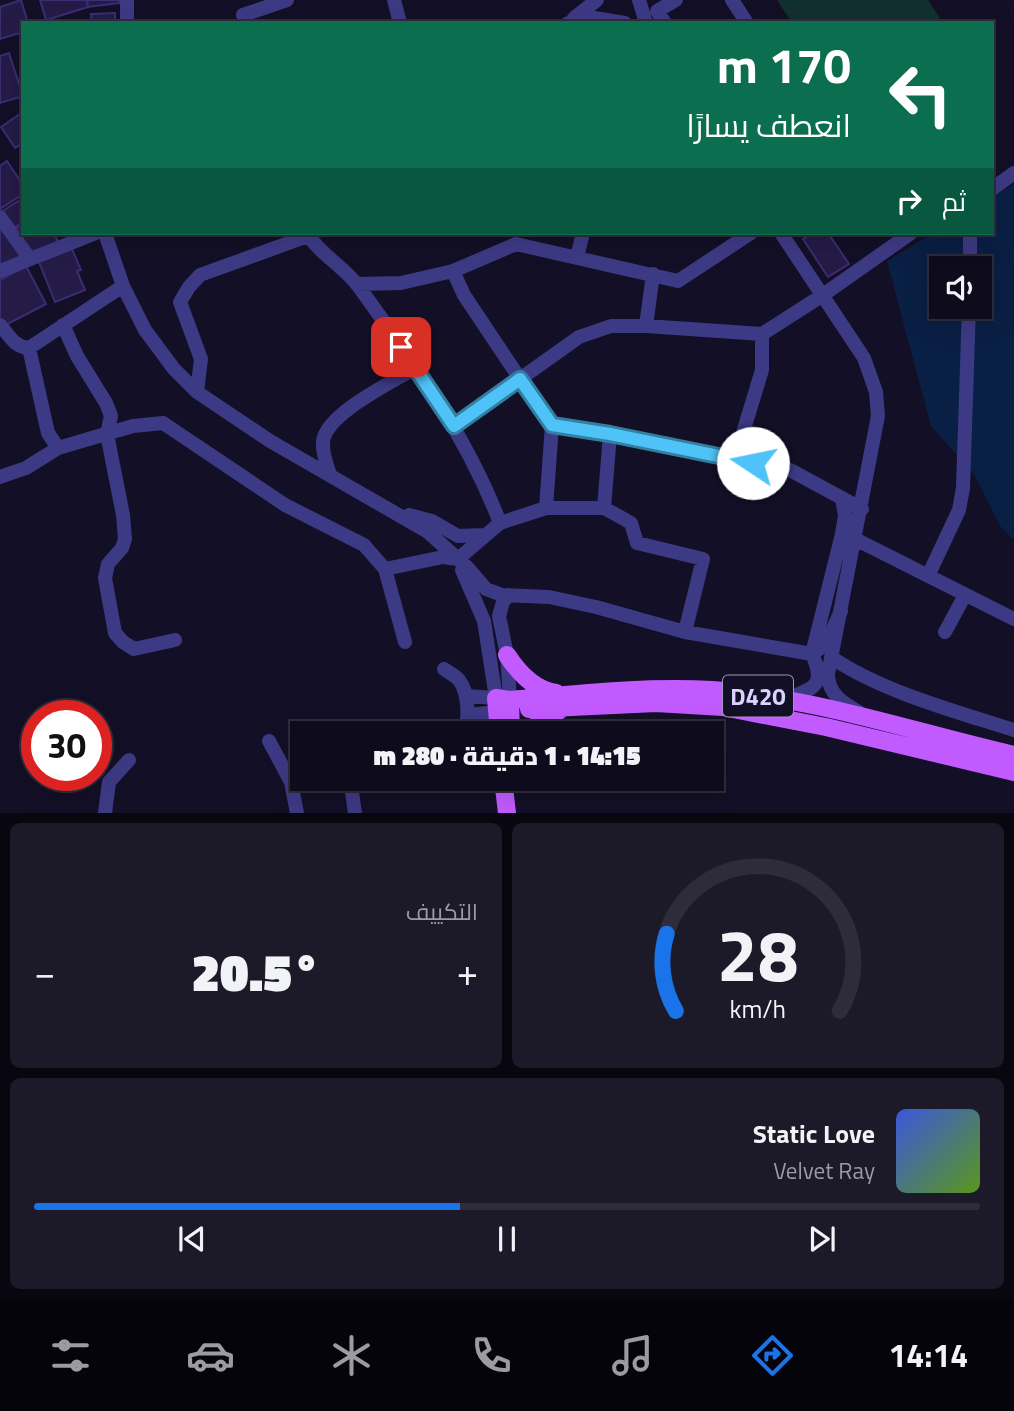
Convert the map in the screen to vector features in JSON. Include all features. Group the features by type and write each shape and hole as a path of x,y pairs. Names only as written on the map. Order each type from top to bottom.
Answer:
{"main road":[{"path":"507,655 518,670 538,687 570,701"},
{"name":"D420","path":"504,705 570,701 670,688 714,691 784,699 1014,755"},
{"name":"D420","path":"570,701 656,703 748,711 1014,772"},
{"path":"540,721 570,701"},
{"path":"501,721 504,705"},
{"path":"504,705 509,721"},
{"path":"509,813 510,791"}],"street":[{"path":"127,0 127,21"},
{"path":"239,0 244,19 287,0"},
{"path":"394,0 399,21"},
{"path":"570,21 597,0"},
{"path":"639,0 645,21"},
{"path":"664,21 657,11 676,0"},
{"path":"732,0 746,21"},
{"path":"578,21 594,18 613,21"},
{"path":"994,188 1014,173"},
{"path":"0,217 30,259"},
{"path":"0,271 91,235"},
{"path":"107,235 123,286 145,330 174,369 197,392 270,441 440,541 485,589 496,594 549,597 685,632 811,653 825,644 841,611"},
{"path":"197,392 201,359 180,302 189,287 200,275 305,235"},
{"path":"309,235 357,284 454,426 485,484 500,523"},
{"path":"577,257 582,235"},
{"path":"357,284 401,283 453,271 518,238 577,257 678,281 748,235"},
{"path":"782,235 864,358 876,392 878,416 828,684 832,692 849,707 869,718"},
{"path":"454,426 579,337 611,326 762,334 908,235"},
{"path":"970,235 970,256"},
{"path":"453,271 464,295 552,425 545,508"},
{"path":"646,326 653,274"},
{"path":"0,326 13,341 29,348 123,286"},
{"path":"928,576 958,510 963,488 969,319"},
{"path":"63,325 111,416 107,434 125,539 122,548 108,564 105,578 115,633 134,649 175,640"},
{"path":"735,459 762,370 762,334"},
{"path":"29,348 48,433 58,448"},
{"path":"330,475 323,441 327,429 337,418 415,368"},
{"path":"0,477 26,468 58,448 133,426 163,424 285,505 364,545 385,569 405,642"},
{"path":"552,425 790,470 862,509"},
{"path":"604,508 610,434"},
{"path":"784,699 804,693 814,686 820,671 811,653 842,534 845,515 842,499"},
{"path":"385,569 443,557 458,559 500,523 545,508 604,508 631,523 637,543 703,559 685,632"},
{"path":"391,510 432,521 458,537 485,535"},
{"path":"855,539 1014,618"},
{"path":"458,559 484,621 504,705"},
{"path":"504,705 507,655 499,616 503,602 509,595"},
{"path":"945,632 965,595"},
{"path":"831,657 906,694 1014,730"},
{"path":"444,669 459,680 466,696 467,721"},
{"path":"466,696 504,705"},
{"path":"468,715 504,705"},
{"path":"269,741 291,782 297,813"},
{"path":"105,813 109,782 129,761"},
{"path":"352,791 355,813"}],"green space":[{"path":"777,0 928,0 942,21 791,21"}],"water":[{"path":"1014,184 1014,540 1000,526 974,474 931,426 887,261 930,235 994,235 994,196"}],"building":[{"path":"21,0 27,21 21,21 21,33 0,39 0,7"},
{"path":"40,0 86,0 88,7 46,20"},
{"path":"87,0 119,0 119,3 88,7"},
{"path":"115,13 115,21 92,21 91,14"},
{"path":"9,53 21,97 0,103 0,56"},
{"path":"21,113 21,144 15,148 1,127"},
{"path":"7,161 21,182 21,195 0,209 0,166"},
{"path":"21,199 21,223 12,229 1,212"},
{"path":"0,224 27,258 0,269"},
{"path":"21,225 21,235 54,235 58,241 33,257 15,229"},
{"path":"809,235 829,235 849,264 828,277 803,239"},
{"path":"72,249 81,270 77,271 85,290 55,302 39,262"},
{"path":"26,266 46,304 4,326 0,319 0,280"}],"route":[{"path":"401,347 454,426 520,379 552,425 753,463"}]}
